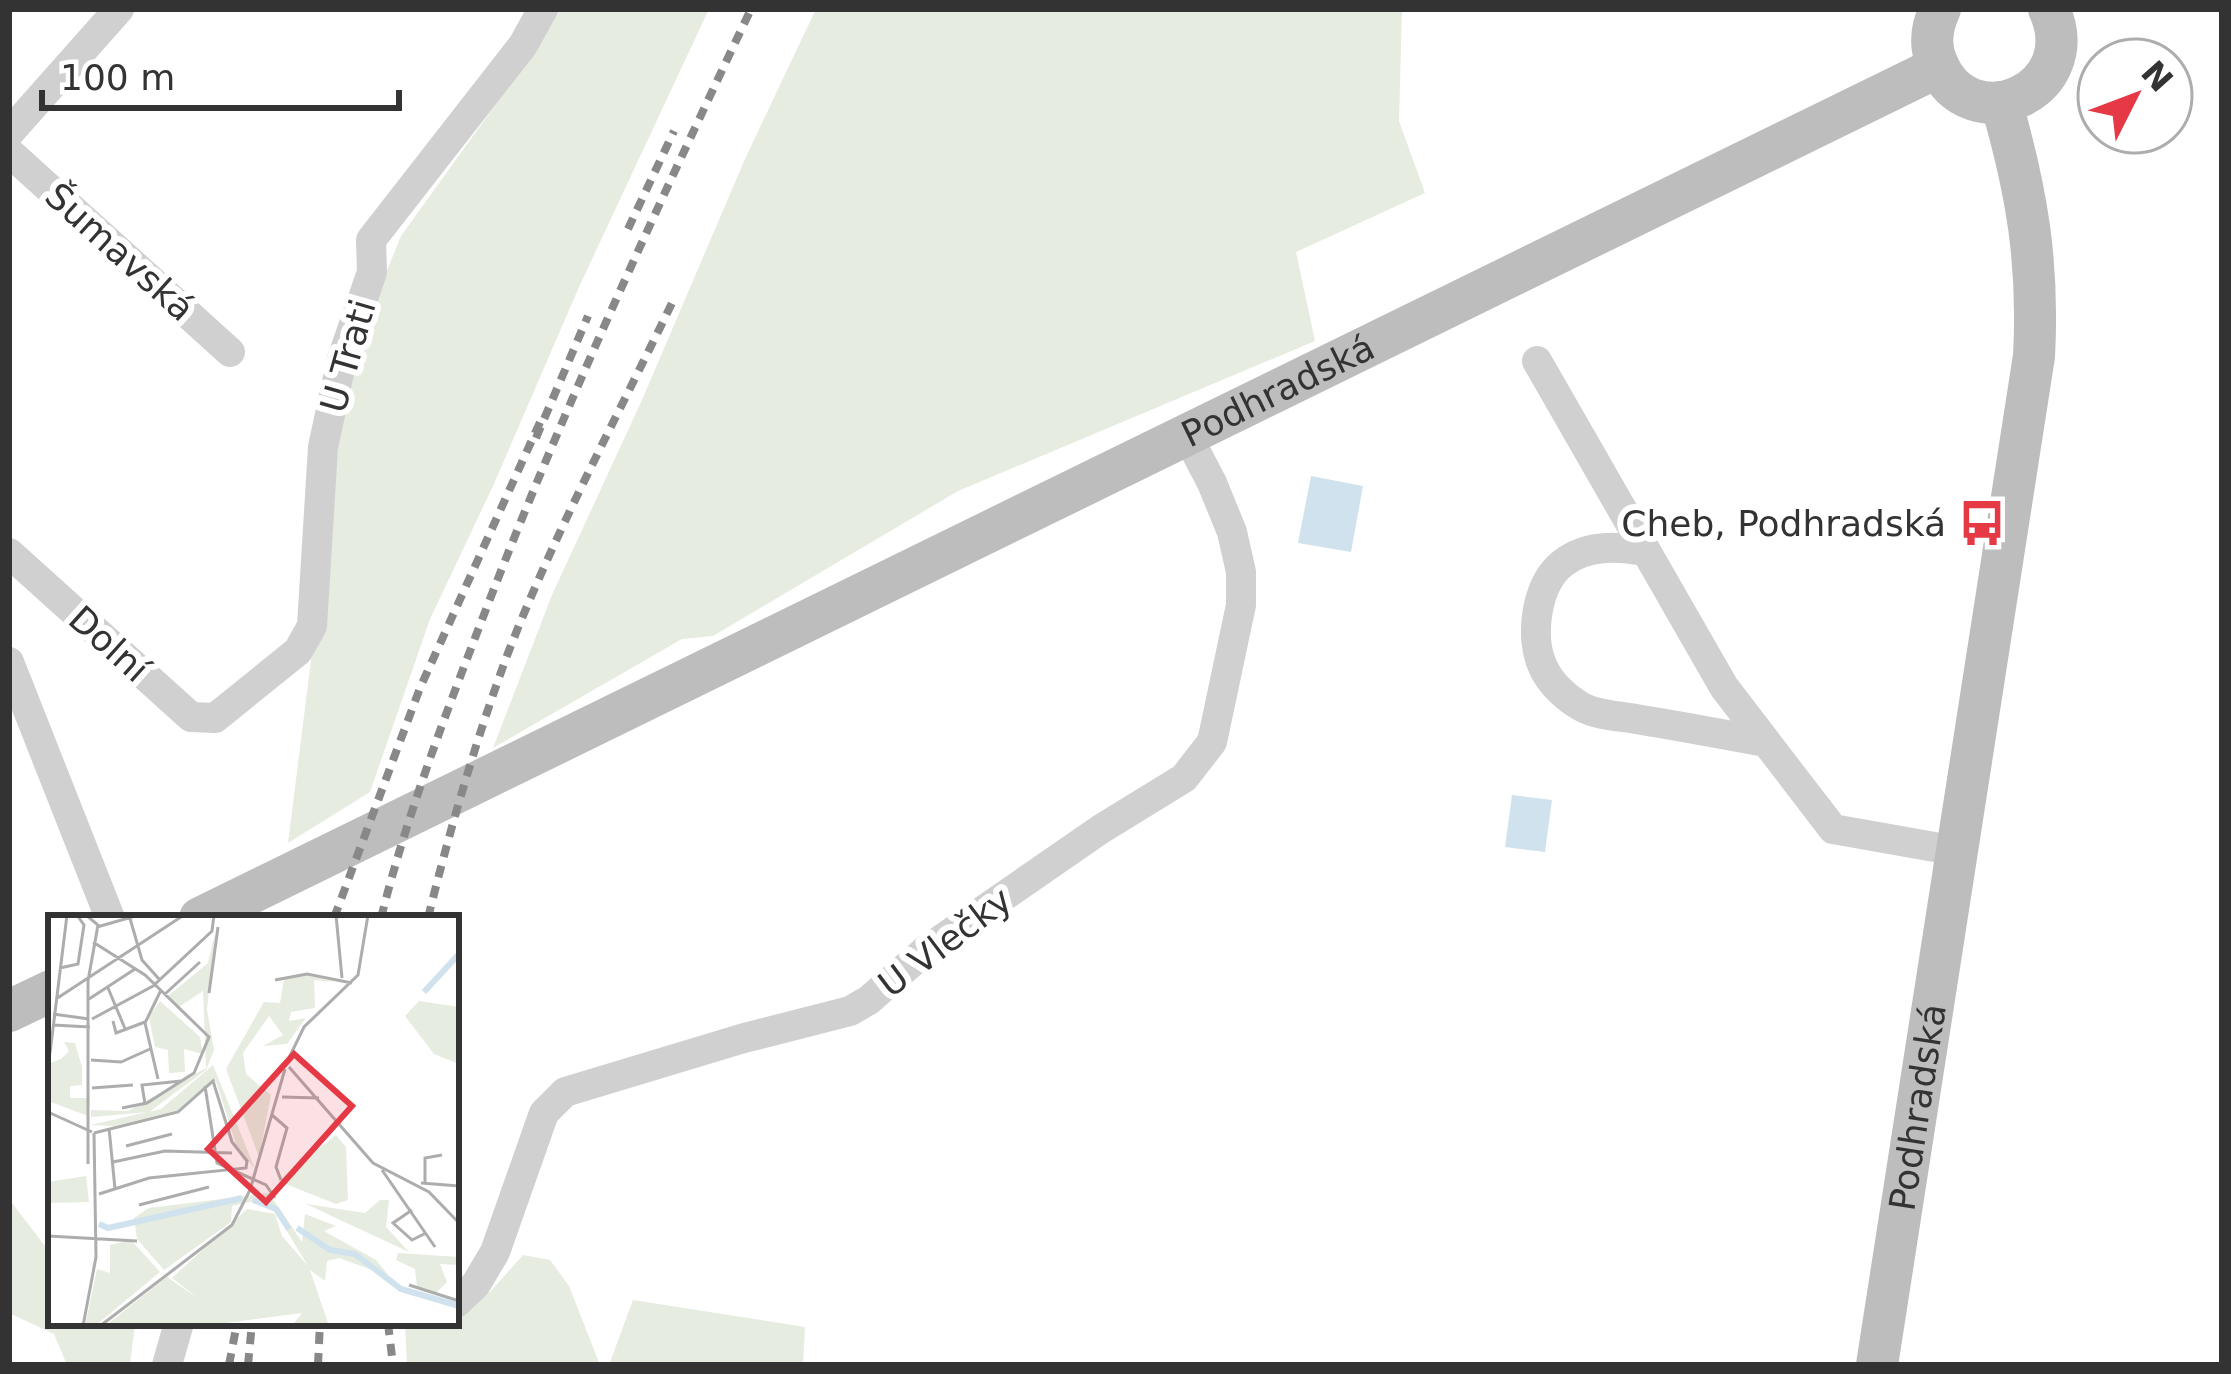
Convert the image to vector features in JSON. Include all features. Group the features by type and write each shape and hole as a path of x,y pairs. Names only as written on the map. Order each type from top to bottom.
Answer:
{"main road":[{"path":"1940,9 1932,42 1938,67 1964,95 2001,102 2026,94 2046,76 2056,51 2052,10"},
{"name":"Podhradská","path":"206,915 1938,67"},
{"name":"Podhradská","path":"1877,1365 2034,356 2030,227 2021,169 2001,102"},
{"path":"9,1011 48,992"}],"street":[{"path":"9,133 119,9"},
{"name":"U Trati","path":"215,718 298,651 312,626 323,447 341,359 373,272 370,240 523,45 543,9"},
{"name":"Šumavská","path":"9,152 230,352"},
{"path":"1537,361 1724,687 1833,829 1957,851"},
{"name":"U Vlečky","path":"459,1301 476,1284 495,1252 544,1113 565,1092 850,1011 926,950 1101,829 1184,778 1212,742 1241,605 1241,572 1232,532 1186,435"},
{"path":"1644,550 1600,548 1569,559 1552,573 1537,616 1543,668 1561,692 1586,710 1765,742"},
{"name":"Dolní","path":"9,554 191,718 215,718"},
{"path":"9,662 109,915"},
{"path":"167,1365 178,1326"}],"shaded area":[{"path":"555,9 709,9 430,619 370,792 288,843 348,366 401,236 519,72"},
{"path":"816,9 1402,9 1399,121 1425,193 1296,252 1315,341 958,491 713,636 682,639 493,748 552,595"},
{"path":"9,1199 48,1250 48,1326 135,1326 130,1365 67,1365 54,1334 9,1313"},
{"path":"523,1255 550,1260 569,1286 600,1365 407,1365 405,1326 459,1326 459,1317 491,1291"},
{"path":"633,1300 805,1327 803,1365 609,1365"}],"water":[{"path":"1311,476 1363,486 1351,552 1298,543"},
{"path":"1512,795 1552,800 1545,852 1505,847"}],"railway":[{"path":"382,915 426,770 511,547 610,314 751,9"},
{"path":"628,229 674,131"},
{"path":"429,915 464,784 508,653 566,519 673,301"},
{"path":"536,438 588,316"},
{"path":"335,915 420,688 541,420"},
{"path":"229,1365 236,1326"},
{"path":"248,1365 252,1326"},
{"path":"318,1365 320,1326"},
{"path":"388,1326 393,1365"}],"place":[{"name":"Cheb, Podhradská","path":"1982,523"}]}
